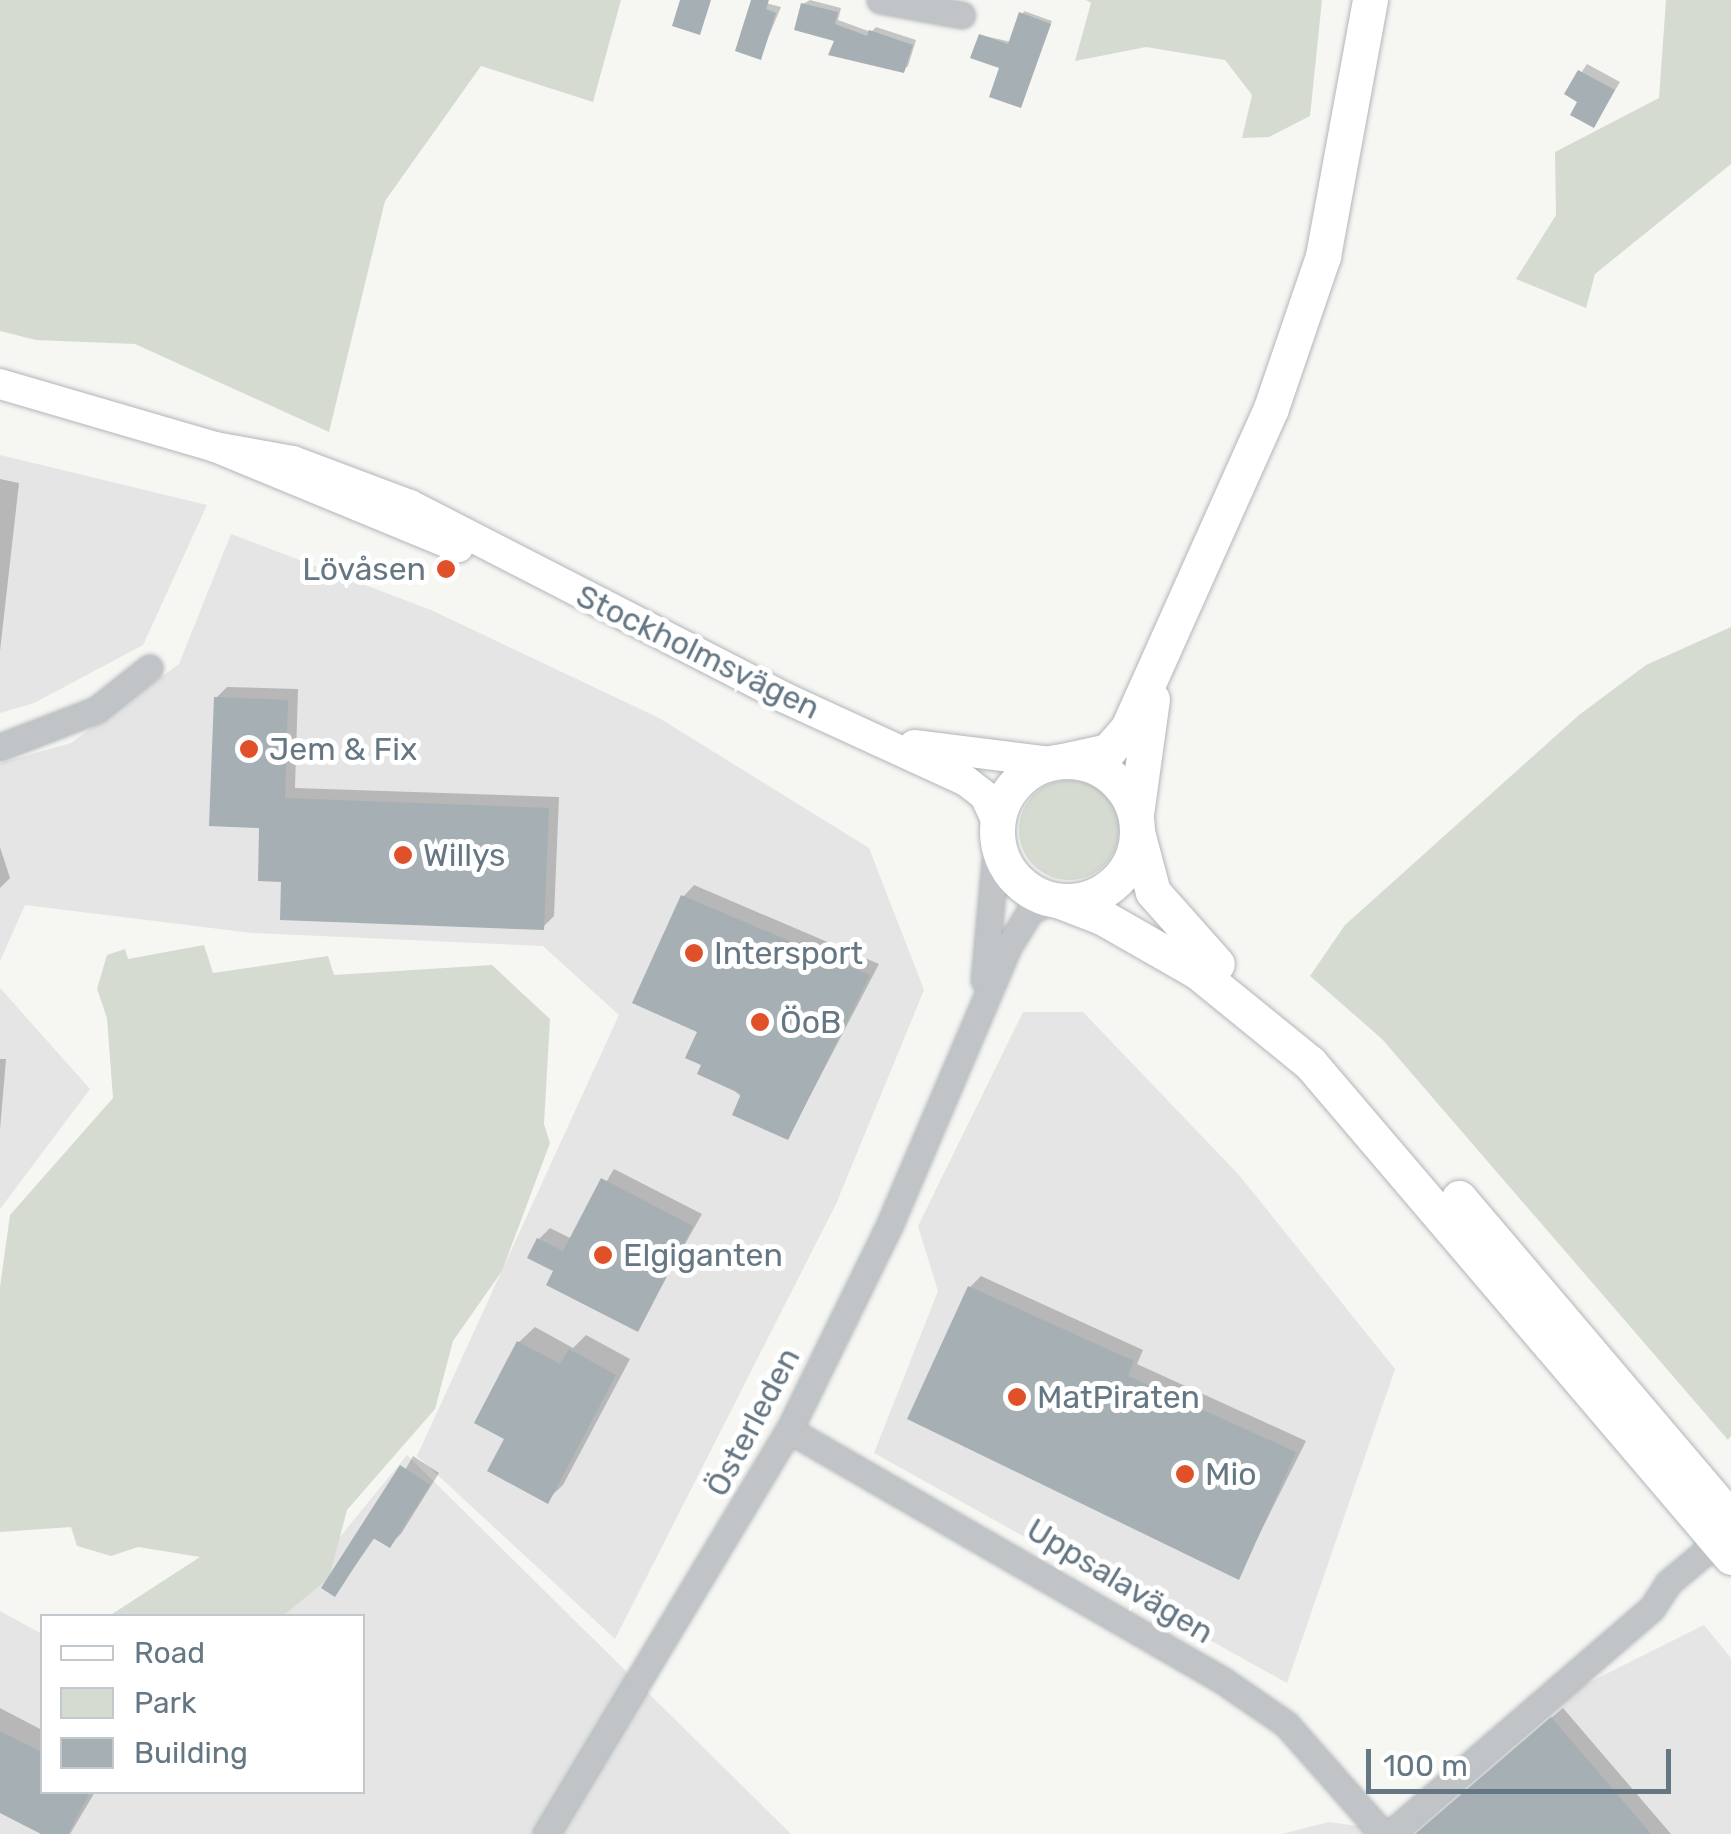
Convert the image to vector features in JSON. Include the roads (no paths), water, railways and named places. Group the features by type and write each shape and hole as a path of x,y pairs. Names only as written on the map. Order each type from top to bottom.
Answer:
{"highway":[{"path":"1370,0 1350,130 1303,321 1231,505 1116,744 1094,756 1056,762 1012,787 998,830 1012,876 1198,972 1310,1063 1728,1537"},
{"path":"1056,900 1084,900 1116,882 1131,862 1157,664"},
{"path":"1056,762 1104,770 1125,790 1153,892 1181,930 1405,1138 1728,1537"}],"main road":[{"name":"Stockholmsvägen","path":"0,384 215,447 450,545 505,556 783,697 892,743 976,788 998,830"},
{"name":"Stockholmsvägen","path":"892,743 1056,762"}],"street":[{"path":"880,0 962,15"},
{"path":"0,747 96,710 148,668"},
{"name":"Österleden","path":"978,1020 998,830"},
{"name":"Österleden","path":"546,1834 789,1430 889,1226 1021,922 1056,900"},
{"name":"Uppsalavägen","path":"789,1430 1065,1584 1264,1708 1286,1724 1386,1834 1652,1608 1668,1583 1728,1537"}],"place":[{"name":"Lövåsen","path":"446,569"},
{"name":"Jem & Fix","path":"249,749"},
{"name":"Willys","path":"403,855"},
{"name":"Intersport","path":"694,953"},
{"name":"ÖoB","path":"760,1022"},
{"name":"Elgiganten","path":"603,1255"},
{"name":"MatPiraten","path":"1017,1397"},
{"name":"Mio","path":"1185,1474"}]}
